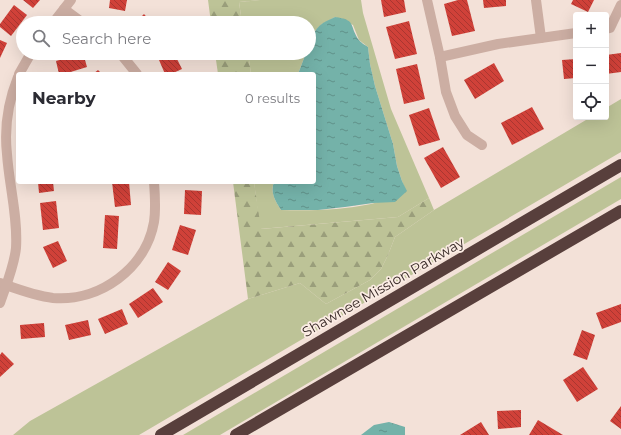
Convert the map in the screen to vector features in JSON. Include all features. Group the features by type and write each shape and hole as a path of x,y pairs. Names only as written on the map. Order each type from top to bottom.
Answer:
{"highway":[{"name":"Shawnee Mission Parkway","path":"161,435 621,165"},
{"path":"236,435 621,210"}],"street":[{"path":"58,16 71,0"},
{"path":"427,0 446,92 455,116 467,135 482,145"},
{"path":"536,0 541,38"},
{"path":"609,26 621,5"},
{"path":"64,9 74,16"},
{"path":"609,28 621,26"},
{"path":"440,58 498,44 573,33"},
{"path":"20,72 26,60"},
{"path":"126,60 135,72"},
{"path":"0,303 3,284 14,259 16,248 16,227 6,136 7,114 16,81"},
{"path":"3,284 37,295 53,298 69,298 86,295 113,282 128,270 140,256 149,239 154,222 154,185"}],"green space":[{"path":"208,0 260,0 239,2 241,16 210,16"},
{"path":"260,0 361,0 363,13 391,109 429,198 398,217 260,229 254,184 274,184 273,193 275,200 281,210 326,210 349,208 375,203 406,191 397,166 393,144 375,86 368,47 359,40 353,25 335,17 322,24 316,30 316,16 241,16 239,2"},
{"path":"216,60 249,60 251,72 218,72"},
{"path":"249,60 303,60 299,72 251,72"},
{"path":"621,99 621,152 139,435 13,435 30,421 248,299 300,283 326,304 370,280 381,269 395,237 434,210 586,120 609,120 609,106"},
{"path":"621,177 621,199 220,435 183,435"},
{"path":"233,184 254,184 261,229 398,217 429,198 434,210 395,237 381,269 370,280 326,304 300,283 248,299"}],"water":[{"path":"335,17 349,21 358,39 368,47 375,86 393,144 397,166 407,191 395,202 373,203 318,210 281,210 275,200 273,193 274,184 316,184 316,72 299,72 303,60 316,60 316,30 323,23"},
{"path":"389,422 405,427 405,435 361,435 374,425"}],"building":[{"path":"23,0 40,0 33,8"},
{"path":"110,0 127,0 125,11 109,8"},
{"path":"381,0 404,0 406,12 384,17"},
{"path":"458,0 467,0 475,31 452,36 444,4"},
{"path":"483,0 506,0 506,6 484,8"},
{"path":"573,0 594,0 588,12 571,4"},
{"path":"14,5 27,15 16,16 16,29 11,36 0,27 0,24"},
{"path":"409,21 417,54 395,59 386,27"},
{"path":"0,40 7,43 0,58"},
{"path":"621,53 621,72 609,74 609,55"},
{"path":"573,59 573,78 564,79 562,60"},
{"path":"85,60 87,67 71,72 59,72 56,61"},
{"path":"159,60 178,60 182,69 175,72 164,72"},
{"path":"494,63 504,81 475,99 464,80"},
{"path":"417,64 425,99 404,104 396,69"},
{"path":"532,107 544,129 512,145 501,123"},
{"path":"429,108 440,140 419,146 409,115"},
{"path":"443,147 460,177 441,188 424,158"},
{"path":"38,184 53,184 54,191 39,193"},
{"path":"112,184 129,184 131,205 115,207"},
{"path":"185,190 202,191 201,215 184,214"},
{"path":"56,201 59,228 43,230 40,203"},
{"path":"105,215 119,216 117,249 103,248"},
{"path":"180,225 196,230 188,255 172,250"},
{"path":"58,241 67,261 53,268 43,247"},
{"path":"168,262 181,271 168,290 155,282"},
{"path":"153,288 163,302 138,318 129,304"},
{"path":"621,304 621,322 602,329 596,313"},
{"path":"122,309 128,324 105,334 98,319"},
{"path":"88,320 91,335 69,340 65,325"},
{"path":"44,323 45,337 21,339 20,325"},
{"path":"582,330 595,335 587,360 573,355"},
{"path":"2,352 14,364 0,377 0,355"},
{"path":"583,367 598,389 577,402 563,380"},
{"path":"621,406 621,429 610,421"},
{"path":"521,410 521,427 498,429 497,411"},
{"path":"538,420 563,435 529,435"},
{"path":"481,422 489,435 460,435"}]}
